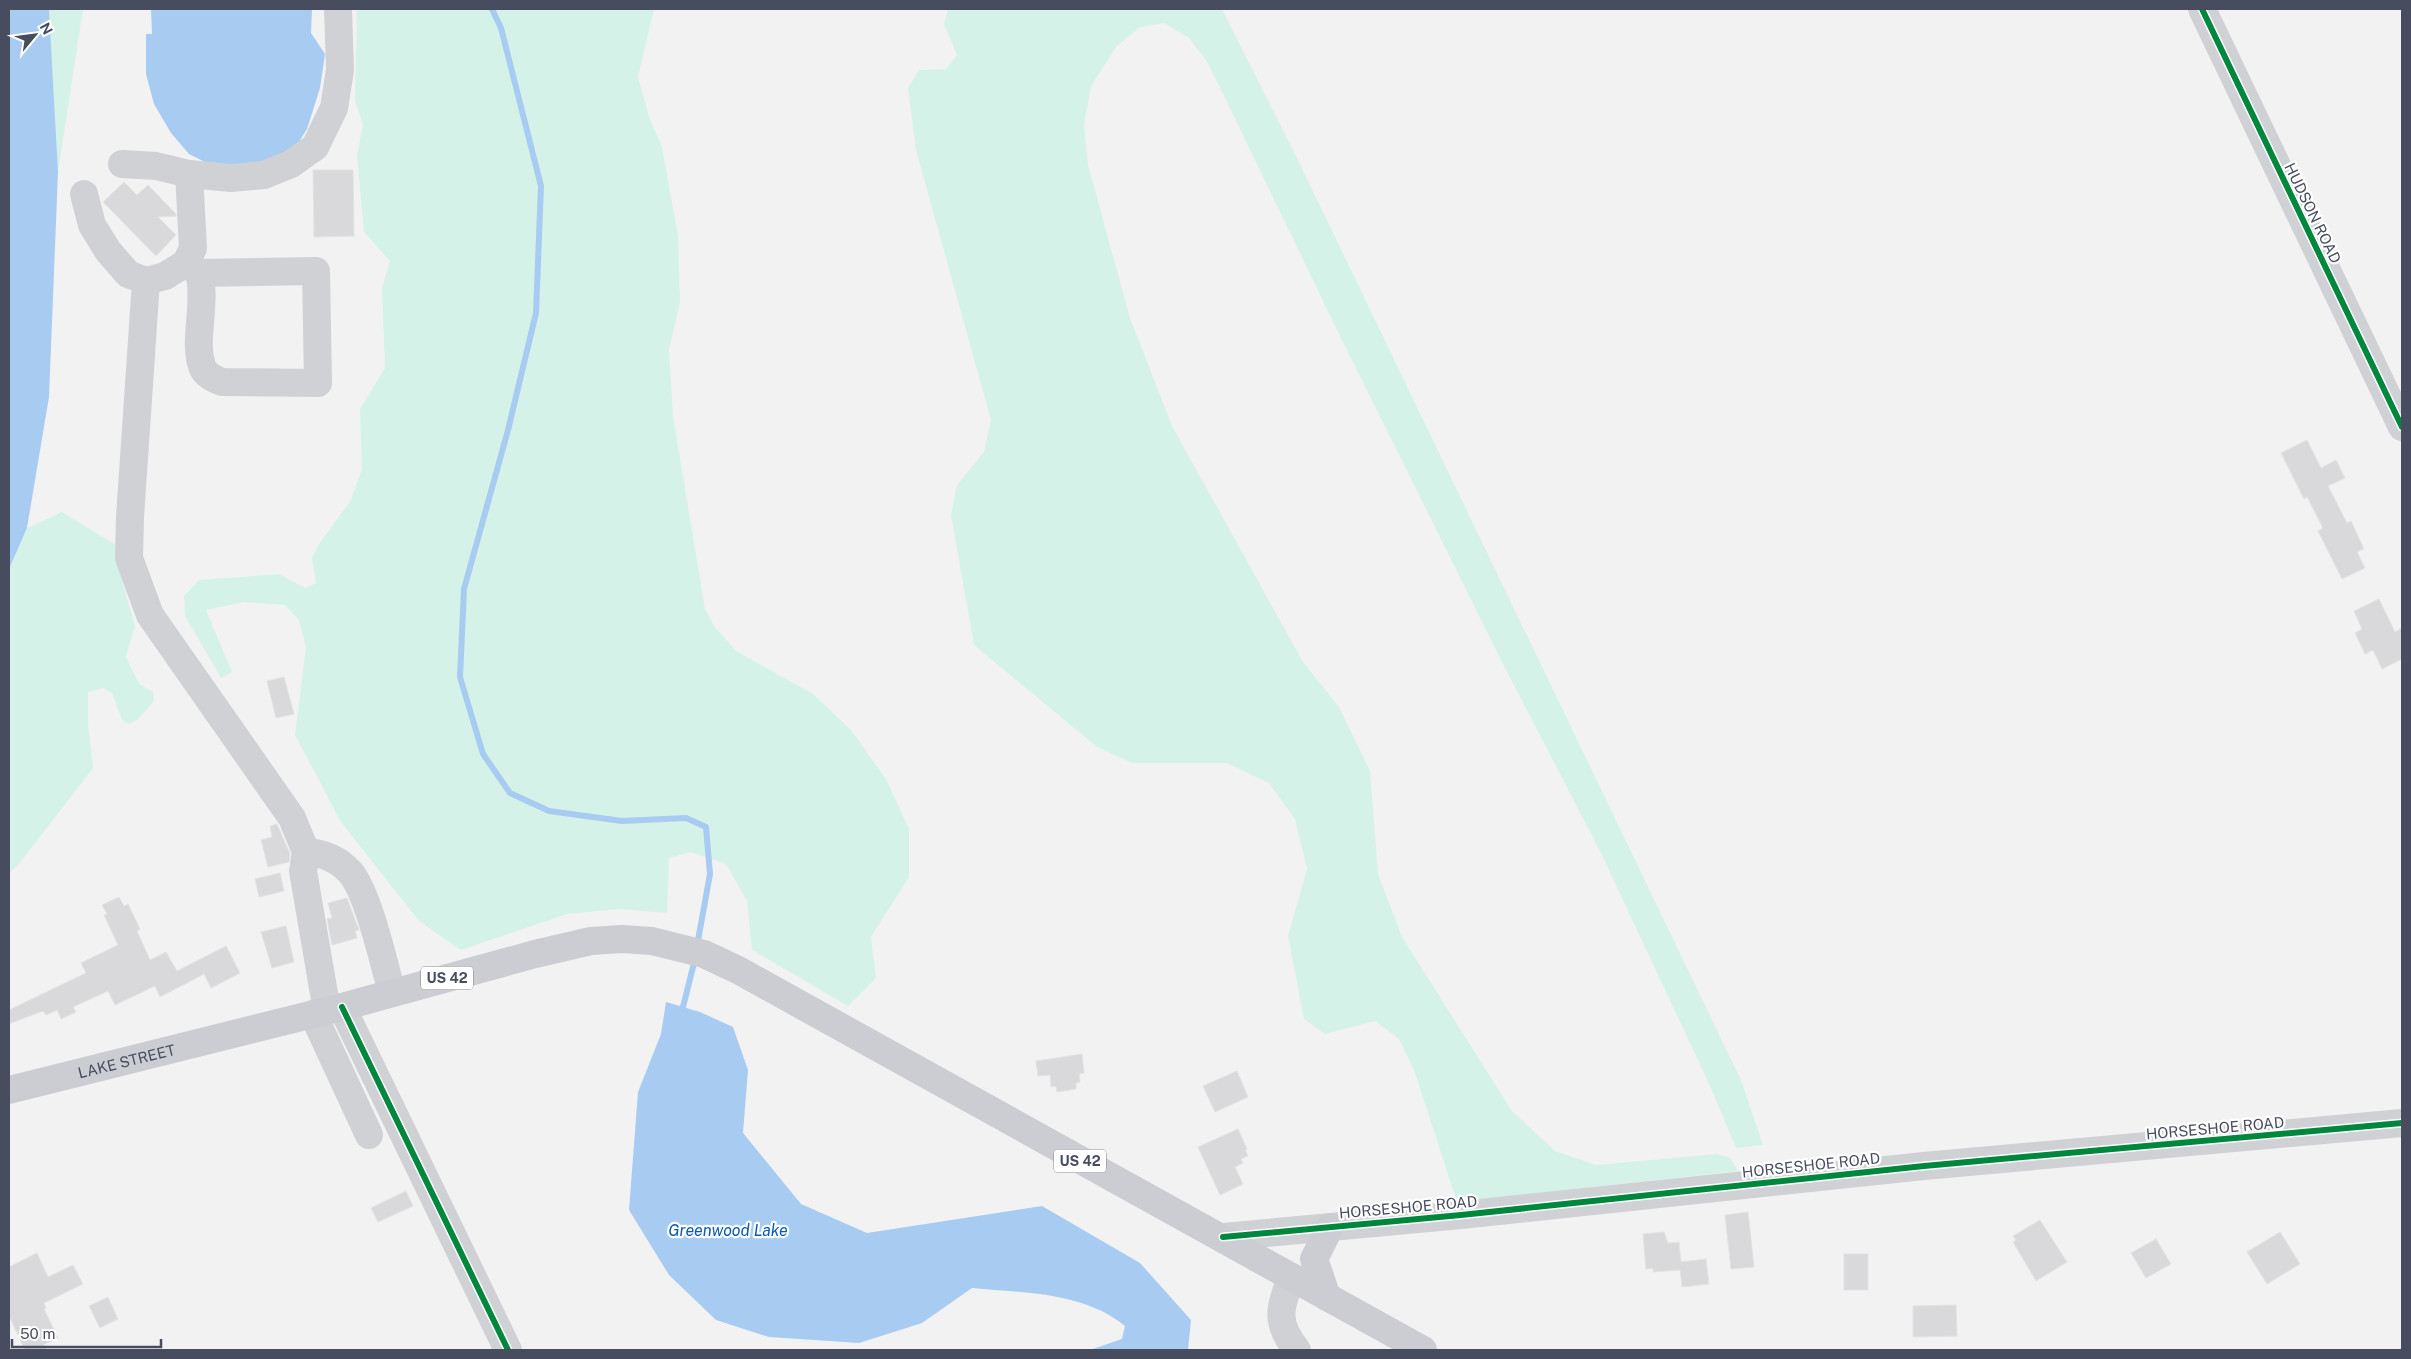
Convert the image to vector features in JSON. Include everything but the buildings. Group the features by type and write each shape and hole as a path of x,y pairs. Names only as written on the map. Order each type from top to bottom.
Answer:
{"main road":[{"name":"US 42","path":"328,1011 591,941 622,939 652,941 697,952 738,970 1423,1350"},
{"name":"LAKE STREET","path":"9,1090 328,1011"},
{"path":"1327,1297 1314,1259 1330,1227"}],"street":[{"path":"122,164 156,166 189,174 231,178 264,175 291,164 315,147 334,108 340,70 338,9"},
{"name":"HUDSON ROAD","path":"2202,9 2402,427"},
{"path":"84,194 92,225 108,251 128,274 146,282 193,268 316,271 318,383 222,382 210,377 202,367 199,350 203,288 193,268 189,174"},
{"path":"146,282 130,516 129,558 150,615 292,818 306,852 303,871 328,1011 369,1136"},
{"path":"306,852 323,853 350,871 361,889 392,993"},
{"path":"328,1011 508,1350"},
{"name":"HORSESHOE ROAD","path":"1223,1238 1924,1166 2402,1123"},
{"path":"1292,1277 1281,1304 1282,1321 1286,1336 1297,1350"}],"green space":[{"path":"49,9 83,9 58,172"},
{"path":"357,9 654,9 638,77 649,117 662,147 678,236 680,302 669,350 673,416 705,609 714,626 736,651 813,694 851,730 886,779 909,829 909,877 871,937 876,978 848,1006 752,950 747,901 726,864 690,852 669,858 667,913 620,909 567,914 461,950 419,921 341,822 295,735 306,647 299,620 285,605 243,602 206,610 232,672 221,678 185,616 184,596 199,580 279,574 305,588 316,583 312,558 319,544 351,500 362,469 360,409 385,368 382,288 390,261 364,232 357,155 363,125 355,100"},
{"path":"948,9 1222,9 1298,160 1741,1080 1763,1145 1736,1148 1710,1086 1601,853 1504,666 1342,340 1208,63 1189,38 1164,23 1140,27 1116,47 1091,86 1084,125 1088,165 1130,318 1172,426 1303,662 1339,707 1370,771 1378,874 1402,937 1512,1111 1555,1151 1596,1165 1716,1154 1730,1158 1738,1171 1457,1202 1414,1070 1399,1039 1375,1021 1325,1034 1304,1019 1288,936 1307,869 1295,819 1269,783 1227,763 1132,763 1097,747 974,645 951,515 957,485 984,452 991,420 916,150 908,88 919,70 946,69 957,55 944,24"},
{"path":"62,512 116,545 120,573 135,626 126,657 139,684 153,692 154,701 137,720 128,724 122,720 112,693 103,688 88,692 88,724 93,768 19,864 9,873 9,569 27,528"}],"water":[{"path":"9,9 49,9 58,172 49,397 27,528 9,569"},
{"path":"151,9 312,9 311,33 325,54 320,88 307,129 297,145 260,167 209,164 189,154 171,133 154,104 146,74 146,34 152,34"},
{"name":"Greenwood Lake","path":"666,1002 700,1012 733,1027 748,1070 743,1133 801,1204 867,1233 1042,1206 1140,1263 1191,1320 1188,1350 1090,1350 1122,1339 1125,1326 1091,1306 1072,1300 1032,1293 972,1288 922,1323 859,1343 769,1337 716,1320 669,1275 629,1210 638,1092 661,1034"}],"waterway":[{"path":"492,9 501,28 541,186 536,313 508,430 464,589 460,677 483,754 510,793 549,811 622,821 686,818 706,827 710,874 697,946"},
{"path":"684,1015 683,1007 695,959"}],"cycle path":[{"path":"2202,9 2402,427"},
{"path":"342,1007 508,1350"},
{"path":"1223,1237 1461,1215 1924,1166 2402,1123"}]}
